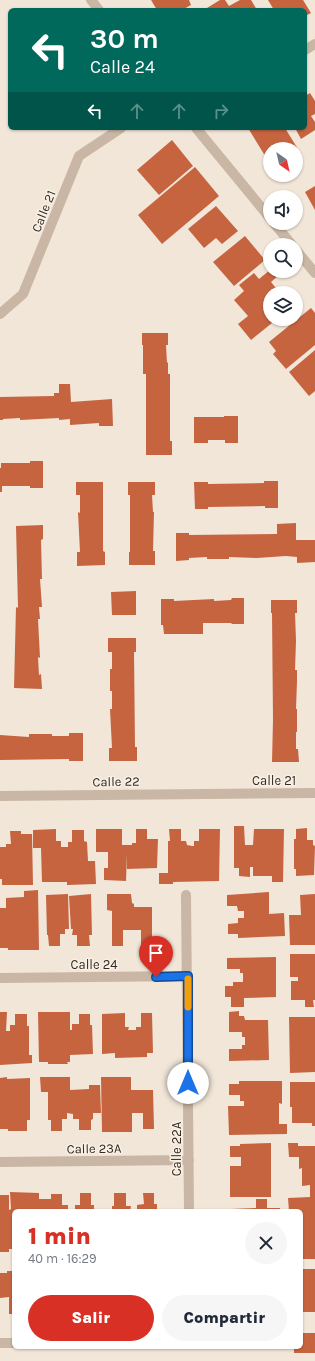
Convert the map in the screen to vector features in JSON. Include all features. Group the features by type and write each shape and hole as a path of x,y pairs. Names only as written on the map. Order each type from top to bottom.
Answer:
{"street":[{"path":"91,0 98,8"},
{"name":"Calle 21","path":"0,314 23,294 79,156 118,130"},
{"path":"198,130 263,209"},
{"path":"280,230 286,238"},
{"path":"303,258 315,272"},
{"name":"Calle 21","path":"232,793 315,793"},
{"name":"Calle 22","path":"0,796 232,793"},
{"name":"Calle 22A","path":"186,895 188,976 189,1209"},
{"name":"Calle 24","path":"0,978 188,976"},
{"name":"Calle 23A","path":"0,1162 189,1160"},
{"path":"0,1343 12,1343"}],"building":[{"path":"151,0 189,0 191,5 186,8 156,8"},
{"path":"220,0 225,0 229,6 240,0 251,0 256,8 207,8"},
{"path":"268,0 303,0 311,13 307,15 307,8 273,8"},
{"path":"310,93 315,101 315,114 311,116 315,122 315,130 301,139 296,130 307,130 307,95"},
{"path":"249,130 286,130 294,142 263,142 263,153"},
{"path":"172,140 193,166 159,195 137,170"},
{"path":"195,167 219,196 162,244 138,215"},
{"path":"315,186 315,210 305,192"},
{"path":"216,206 238,231 222,244 216,238 204,248 188,229"},
{"path":"245,236 263,258 263,262 234,286 213,262"},
{"path":"254,273 259,279 263,276 263,278 276,278 271,282 274,286 263,286 263,326 268,326 251,340 238,324 248,316 234,300 244,291 239,285"},
{"path":"311,308 315,313 315,345 286,369 273,354 276,351 269,342 289,326 303,326 303,314"},
{"path":"142,333 168,333 168,345 166,345 168,374 170,374 170,441 172,441 172,455 146,455 146,374 143,374"},
{"path":"315,350 315,391 309,396 289,372"},
{"path":"59,384 70,384 71,402 112,399 113,426 99,426 99,423 70,425 70,419 59,420 59,418 20,420 20,418 0,420 0,397 54,396 54,393 59,393"},
{"path":"238,416 238,443 225,443 225,440 208,440 208,443 194,443 194,417"},
{"path":"30,461 43,461 43,488 30,488 30,486 2,486 2,492 0,492 1,463 30,463"},
{"path":"264,481 278,481 278,508 265,508 265,506 208,507 208,509 195,509 194,482 208,482 208,484 264,483"},
{"path":"76,482 103,482 103,551 105,552 105,565 77,566 77,552 80,552 78,512 80,513 80,495 76,495"},
{"path":"128,482 155,482 155,495 152,495 154,512 153,551 155,551 155,565 129,565 130,495 128,495"},
{"path":"296,523 296,540 315,540 315,562 297,563 297,557 286,556 257,558 229,557 229,559 207,559 207,557 189,558 189,560 176,561 176,533 189,533 189,535 277,534 277,524"},
{"path":"43,525 43,539 41,540 42,579 40,579 42,607 39,607 40,619 38,619 40,658 38,657 39,675 41,674 42,689 14,688 16,607 18,608 16,526"},
{"path":"136,591 136,615 112,615 111,592"},
{"path":"232,598 244,598 244,624 203,623 203,634 164,634 163,625 161,625 161,599 174,599 174,601 214,599 214,601 231,600"},
{"path":"271,600 297,600 297,613 295,613 295,670 297,670 296,749 298,749 299,762 272,762 273,720"},
{"path":"108,638 136,638 136,652 134,652 135,747 137,747 137,761 109,761 109,748 112,748 110,709 112,709 112,691 110,691 110,669 112,669 112,652 108,652"},
{"path":"69,733 83,733 83,761 69,761 69,759 0,760 0,735 29,737 29,734 52,734 52,736 69,736"},
{"path":"234,826 244,826 245,845 253,845 254,829 284,829 283,882 272,882 272,876 253,876 253,867 250,867 250,877 239,876 239,868 234,868"},
{"path":"307,828 307,840 313,840 313,845 315,846 314,875 296,876 296,869 294,869 294,839 296,839 296,829"},
{"path":"56,829 56,841 61,841 61,847 68,847 68,842 72,842 72,830 84,830 84,841 87,842 88,861 95,861 96,884 67,885 67,882 42,882 41,848 33,848 33,830"},
{"path":"96,829 122,829 122,845 132,845 132,843 136,843 136,829 147,829 147,839 158,839 157,868 127,869 127,854 126,881 104,880 104,868 108,868 108,852 96,852"},
{"path":"169,829 181,829 181,841 186,841 187,845 194,846 194,841 199,841 199,829 220,829 219,881 173,882 173,884 159,884 159,873 168,873 168,841 170,841"},
{"path":"10,831 21,831 21,834 32,834 33,885 2,885 2,879 0,879 0,847 6,847 6,844 11,844"},
{"path":"38,890 39,950 8,950 8,948 0,948 0,908 6,908 6,898 24,897 24,891"},
{"path":"269,892 269,914 284,913 285,936 238,938 238,934 228,934 228,924 238,923 238,918 244,918 244,911 238,911 237,906 227,906 227,895"},
{"path":"68,894 69,929 65,929 65,934 60,934 60,946 49,946 47,935 46,895"},
{"path":"91,894 92,935 89,935 90,946 77,946 77,935 72,935 73,929 71,929 69,896"},
{"path":"107,894 131,894 134,907 152,907 152,946 141,946 141,930 123,930 123,946 112,946 112,911 107,910"},
{"path":"315,894 315,945 290,945 289,915 301,915 300,895"},
{"path":"290,954 315,954 314,1007 305,1007 305,1000 291,1000 291,981 298,981 298,977 290,977"},
{"path":"276,957 276,997 244,998 244,1007 231,1007 231,997 225,997 225,986 233,986 233,982 243,982 243,973 240,973 240,969 227,969 227,958"},
{"path":"239,1011 239,1016 244,1016 245,1020 268,1020 269,1060 229,1061 229,1049 242,1049 242,1045 245,1045 245,1037 242,1037 242,1032 229,1032 229,1012"},
{"path":"0,1012 7,1012 6,1031 10,1031 10,1025 15,1025 15,1014 27,1014 27,1026 29,1026 29,1055 32,1055 32,1063 0,1065"},
{"path":"38,1012 70,1012 70,1030 72,1030 72,1024 79,1024 79,1014 90,1014 93,1054 70,1055 70,1062 67,1062 68,1064 48,1064 48,1062 39,1062"},
{"path":"125,1013 125,1027 129,1027 128,1030 136,1030 136,1027 141,1027 141,1013 152,1013 153,1053 147,1053 147,1057 115,1058 115,1053 102,1054 102,1014"},
{"path":"289,1017 315,1017 315,1072 290,1073"},
{"path":"7,1077 7,1079 30,1078 30,1120 27,1120 27,1131 8,1131 8,1129 0,1129 0,1078"},
{"path":"40,1077 70,1077 70,1090 89,1089 89,1085 100,1085 101,1113 93,1113 91,1130 79,1130 79,1119 73,1119 73,1114 67,1113 67,1119 62,1119 62,1131 51,1131 51,1120 48,1120 48,1092 41,1092"},
{"path":"101,1077 131,1077 131,1090 153,1090 154,1129 143,1129 143,1113 132,1113 132,1132 102,1132"},
{"path":"239,1081 282,1081 282,1104 279,1103 279,1124 287,1124 287,1134 229,1135 228,1106 244,1106 244,1101 240,1101 240,1095 229,1095 229,1084 239,1084"},
{"path":"290,1082 315,1082 315,1126 312,1126 312,1123 292,1123 292,1107 290,1107"},
{"path":"271,1143 271,1197 230,1197 230,1166 241,1166 241,1157 230,1157 230,1146 240,1146 240,1144"},
{"path":"288,1143 298,1143 298,1146 315,1146 315,1259 303,1259 303,1209 289,1209 288,1198 310,1197 310,1185 302,1186 302,1168 299,1169 299,1157 289,1157"},
{"path":"10,1192 39,1193 39,1199 51,1199 51,1194 62,1194 62,1205 68,1205 68,1209 12,1209 12,1249 9,1249 9,1252 0,1252 0,1195 9,1195 9,1210 11,1209"},
{"path":"80,1193 91,1193 91,1205 94,1205 94,1209 75,1209 75,1205 80,1205"},
{"path":"114,1193 126,1193 126,1206 131,1206 130,1209 112,1209 112,1206 114,1206"},
{"path":"143,1193 154,1193 154,1204 157,1204 157,1209 137,1209 137,1205 144,1204"},
{"path":"256,1199 267,1199 267,1208 280,1209 231,1209 256,1208"},
{"path":"303,1269 315,1269 315,1312 303,1312"},
{"path":"7,1271 12,1271 12,1314 9,1314 9,1297 0,1298 0,1273 7,1273"},
{"path":"303,1333 315,1333 315,1353 294,1353 294,1349 303,1349"}],"slow traffic":[{"path":"188,979 188,1007"}],"route":[{"path":"156,977 188,976 188,1083"}]}
